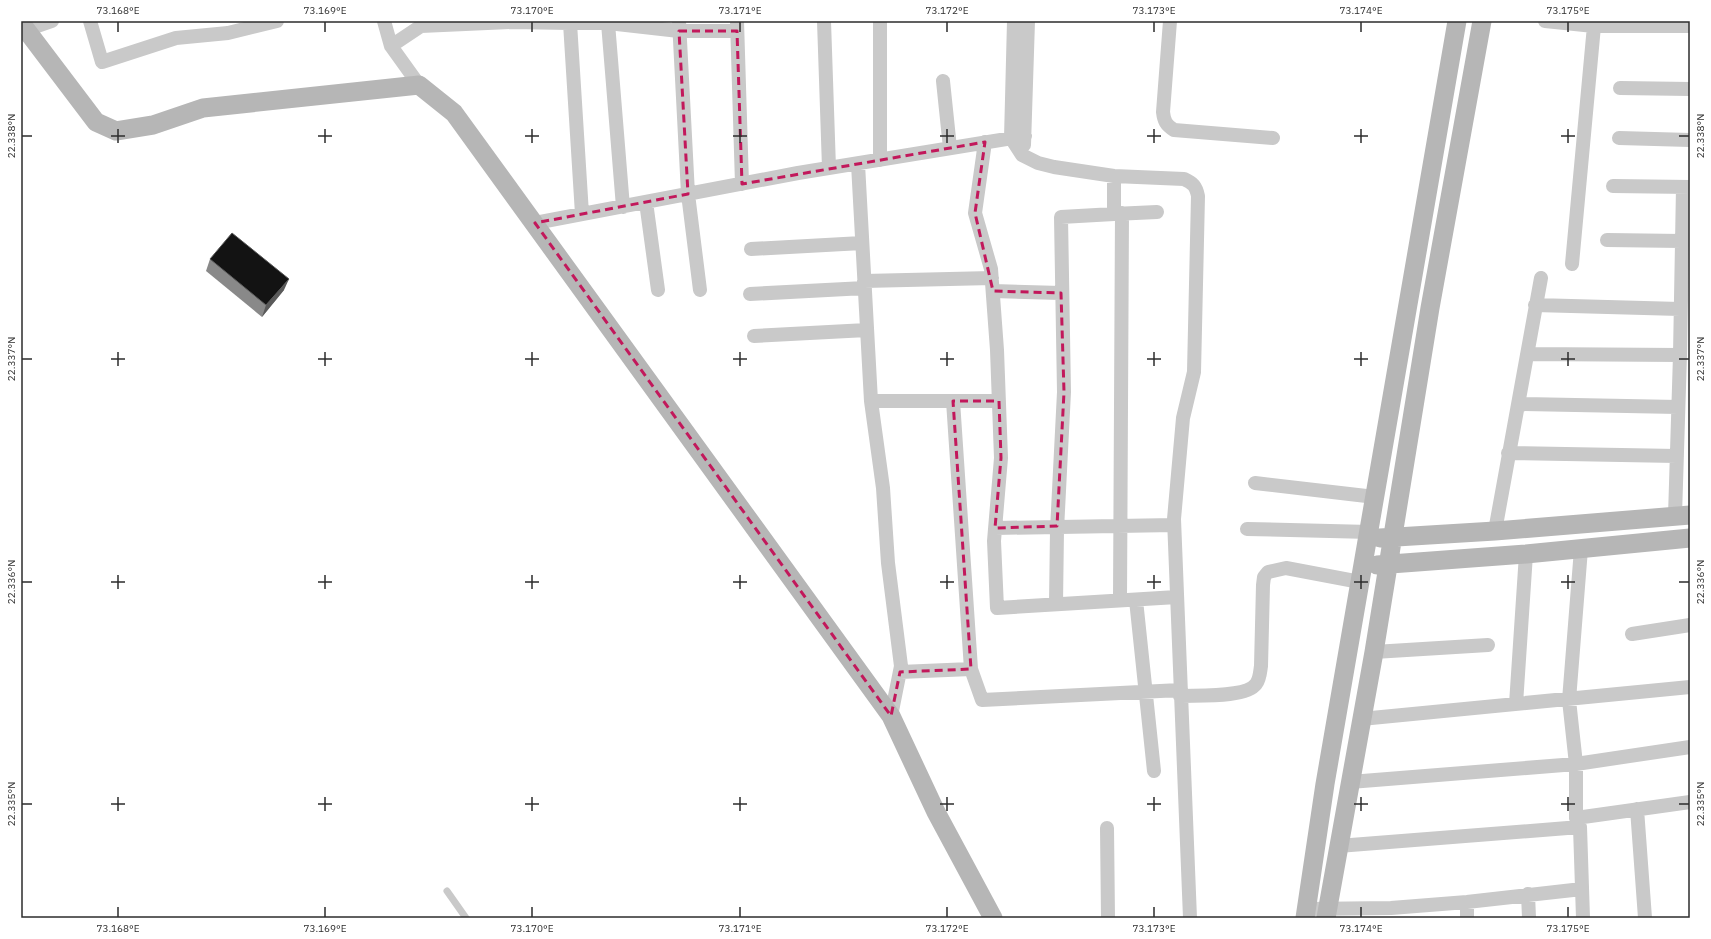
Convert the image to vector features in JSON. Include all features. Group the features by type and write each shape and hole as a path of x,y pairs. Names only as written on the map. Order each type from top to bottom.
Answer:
{"street":[{"path":"52,21 24,26 96,122 116,131 153,125 203,108 418,85"},
{"path":"90,21 102,62 176,38 228,27 277,21"},
{"path":"384,21 391,46 418,85 454,113 891,716 936,812 993,918"},
{"path":"391,46 393,21"},
{"path":"824,21 829,168"},
{"path":"880,21 880,160"},
{"path":"1014,21 1018,137 1022,155 1038,163 1054,167 1114,176 1184,179 1193,182 1197,189 1194,372 1183,418 1174,525 1190,918"},
{"path":"1018,137 1028,21"},
{"path":"1170,21 1163,112 1164,120 1167,126 1174,130 1273,138"},
{"path":"1457,21 1325,784 1306,914 1391,913 1528,894 1582,889"},
{"path":"1326,913 1374,652 1430,308 1482,21"},
{"path":"1545,21 1594,26 1640,23 1690,26"},
{"path":"391,46 421,26 471,22 737,26 742,184"},
{"path":"570,23 582,214"},
{"path":"608,23 624,207"},
{"path":"679,26 688,194 700,290"},
{"path":"1572,264 1594,26"},
{"path":"944,81 950,148"},
{"path":"1620,88 1690,89"},
{"path":"535,223 829,168 1018,137"},
{"path":"1619,138 1690,140"},
{"path":"985,142 975,213 991,269 999,401 1001,458 994,541 997,608 1177,597"},
{"path":"858,164 870,401 883,488 888,564 901,666 891,716"},
{"path":"1114,176 1118,214 1121,527 1120,600"},
{"path":"1248,529 1392,537 1494,531 1683,515 1677,456 1682,241 1686,187 1613,186"},
{"path":"646,202 658,290"},
{"path":"1056,604 1057,526 1064,392 1061,293 1061,217 1157,212"},
{"path":"1607,240 1682,241"},
{"path":"751,249 862,243"},
{"path":"1494,531 1541,278"},
{"path":"750,294 865,284 992,285 1061,293"},
{"path":"1535,305 1680,309"},
{"path":"754,336 867,330"},
{"path":"1528,354 1680,355"},
{"path":"870,401 999,401"},
{"path":"953,401 971,669 982,700 1145,692 1241,693 1256,685 1259,677 1263,585 1268,572 1286,568 1361,574 1388,565 1526,554 1690,538"},
{"path":"1518,404 1678,407"},
{"path":"1508,453 1677,456"},
{"path":"1255,484 1375,497"},
{"path":"996,528 1174,525"},
{"path":"1581,549 1569,700 1576,764 1583,918"},
{"path":"1516,704 1526,554"},
{"path":"1136,600 1154,771"},
{"path":"1632,634 1690,625"},
{"path":"1374,652 1488,645"},
{"path":"900,672 971,669"},
{"path":"1361,719 1690,688"},
{"path":"1350,782 1576,764 1690,747"},
{"path":"1338,846 1578,822 1637,809 1690,802"},
{"path":"1637,809 1645,918"},
{"path":"1107,828 1108,918"},
{"path":"1528,894 1530,918"},
{"path":"1467,902 1467,918"}],"lane":[{"path":"447,891 466,918"}],"highlighted area":[{"path":"679,31 737,31 742,184 985,142 975,213 993,291 1061,293 1064,392 1057,526 995,528 1001,458 999,401 953,401 971,669 900,672 891,716 535,223 688,194"}],"building":[{"path":"232,233 289,279 266,305 210,259"}]}
